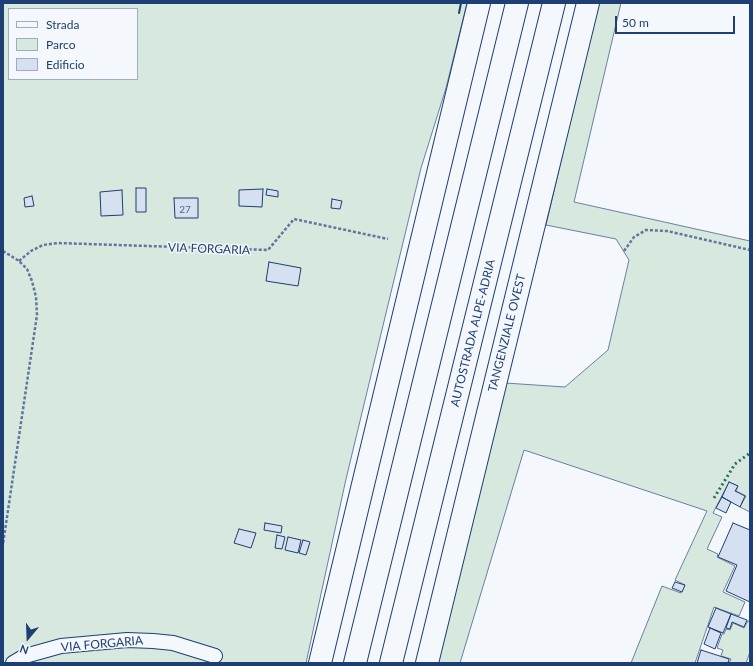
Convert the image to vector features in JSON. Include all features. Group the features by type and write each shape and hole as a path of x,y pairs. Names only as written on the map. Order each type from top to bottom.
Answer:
{"highway":[{"path":"320,663 479,3"},
{"path":"355,663 517,3"},
{"name":"AUTOSTRADA ALPE-ADRIA","path":"392,663 554,3"},
{"name":"TANGENZIALE OVEST","path":"427,663 588,3"}],"street":[{"name":"VIA FORGARIA","path":"13,663 25,656 61,646 127,640 173,643 215,656"}],"path":[{"name":"VIA FORGARIA","path":"19,261 31,251 43,245 58,243 268,250 294,219 388,239"},
{"path":"624,251 634,237 646,230 667,231 750,250"},
{"path":"3,251 19,261 27,269 36,297 37,314 3,544"}],"green space":[{"path":"3,3 467,3 446,88 421,168 346,479 306,663 3,663"},
{"path":"598,3 621,3 574,202 750,241 750,512 740,507 746,496 736,491 738,486 729,482 713,513 722,517 707,549 718,554 717,557 735,566 723,592 745,602 739,616 714,607 695,663 631,663 662,586 681,593 685,585 675,580 707,511 524,450 460,663 438,663 505,383 565,387 608,350 629,260 616,239 546,225"},
{"path":"748,621 750,622 750,652 746,663 729,663 731,659 721,656 723,650 717,648 722,634 724,634 726,629 730,630 733,623 744,628"}],"building":[{"path":"136,188 146,188 146,212 136,212"},
{"path":"263,189 262,207 239,206 239,190"},
{"path":"267,189 278,191 278,197 266,195"},
{"path":"122,190 123,215 101,216 100,192"},
{"path":"32,196 34,206 25,207 24,198"},
{"path":"174,198 198,198 198,218 175,218"},
{"path":"332,199 342,201 340,209 331,208"},
{"path":"269,262 301,268 298,286 266,281"},
{"path":"729,482 738,486 735,491 745,496 740,507 722,497"},
{"path":"722,497 731,502 726,513 716,508"},
{"path":"265,523 282,526 281,533 264,530"},
{"path":"733,523 750,530 750,602 726,591 737,565 718,557"},
{"path":"239,529 256,533 251,548 234,543"},
{"path":"277,535 285,537 282,549 275,548"},
{"path":"288,537 301,540 298,553 285,550"},
{"path":"303,540 310,542 306,555 299,553"},
{"path":"675,582 685,585 682,592 672,588"},
{"path":"716,608 731,614 723,633 708,627"},
{"path":"731,614 747,620 744,627 732,622 730,629 726,628"},
{"path":"710,628 721,633 715,649 704,644"},
{"path":"701,650 729,659 728,663 697,663"}],"hedge":[{"path":"714,498 735,464 750,453"}],"wall":[{"path":"459,13 461,3"}]}
